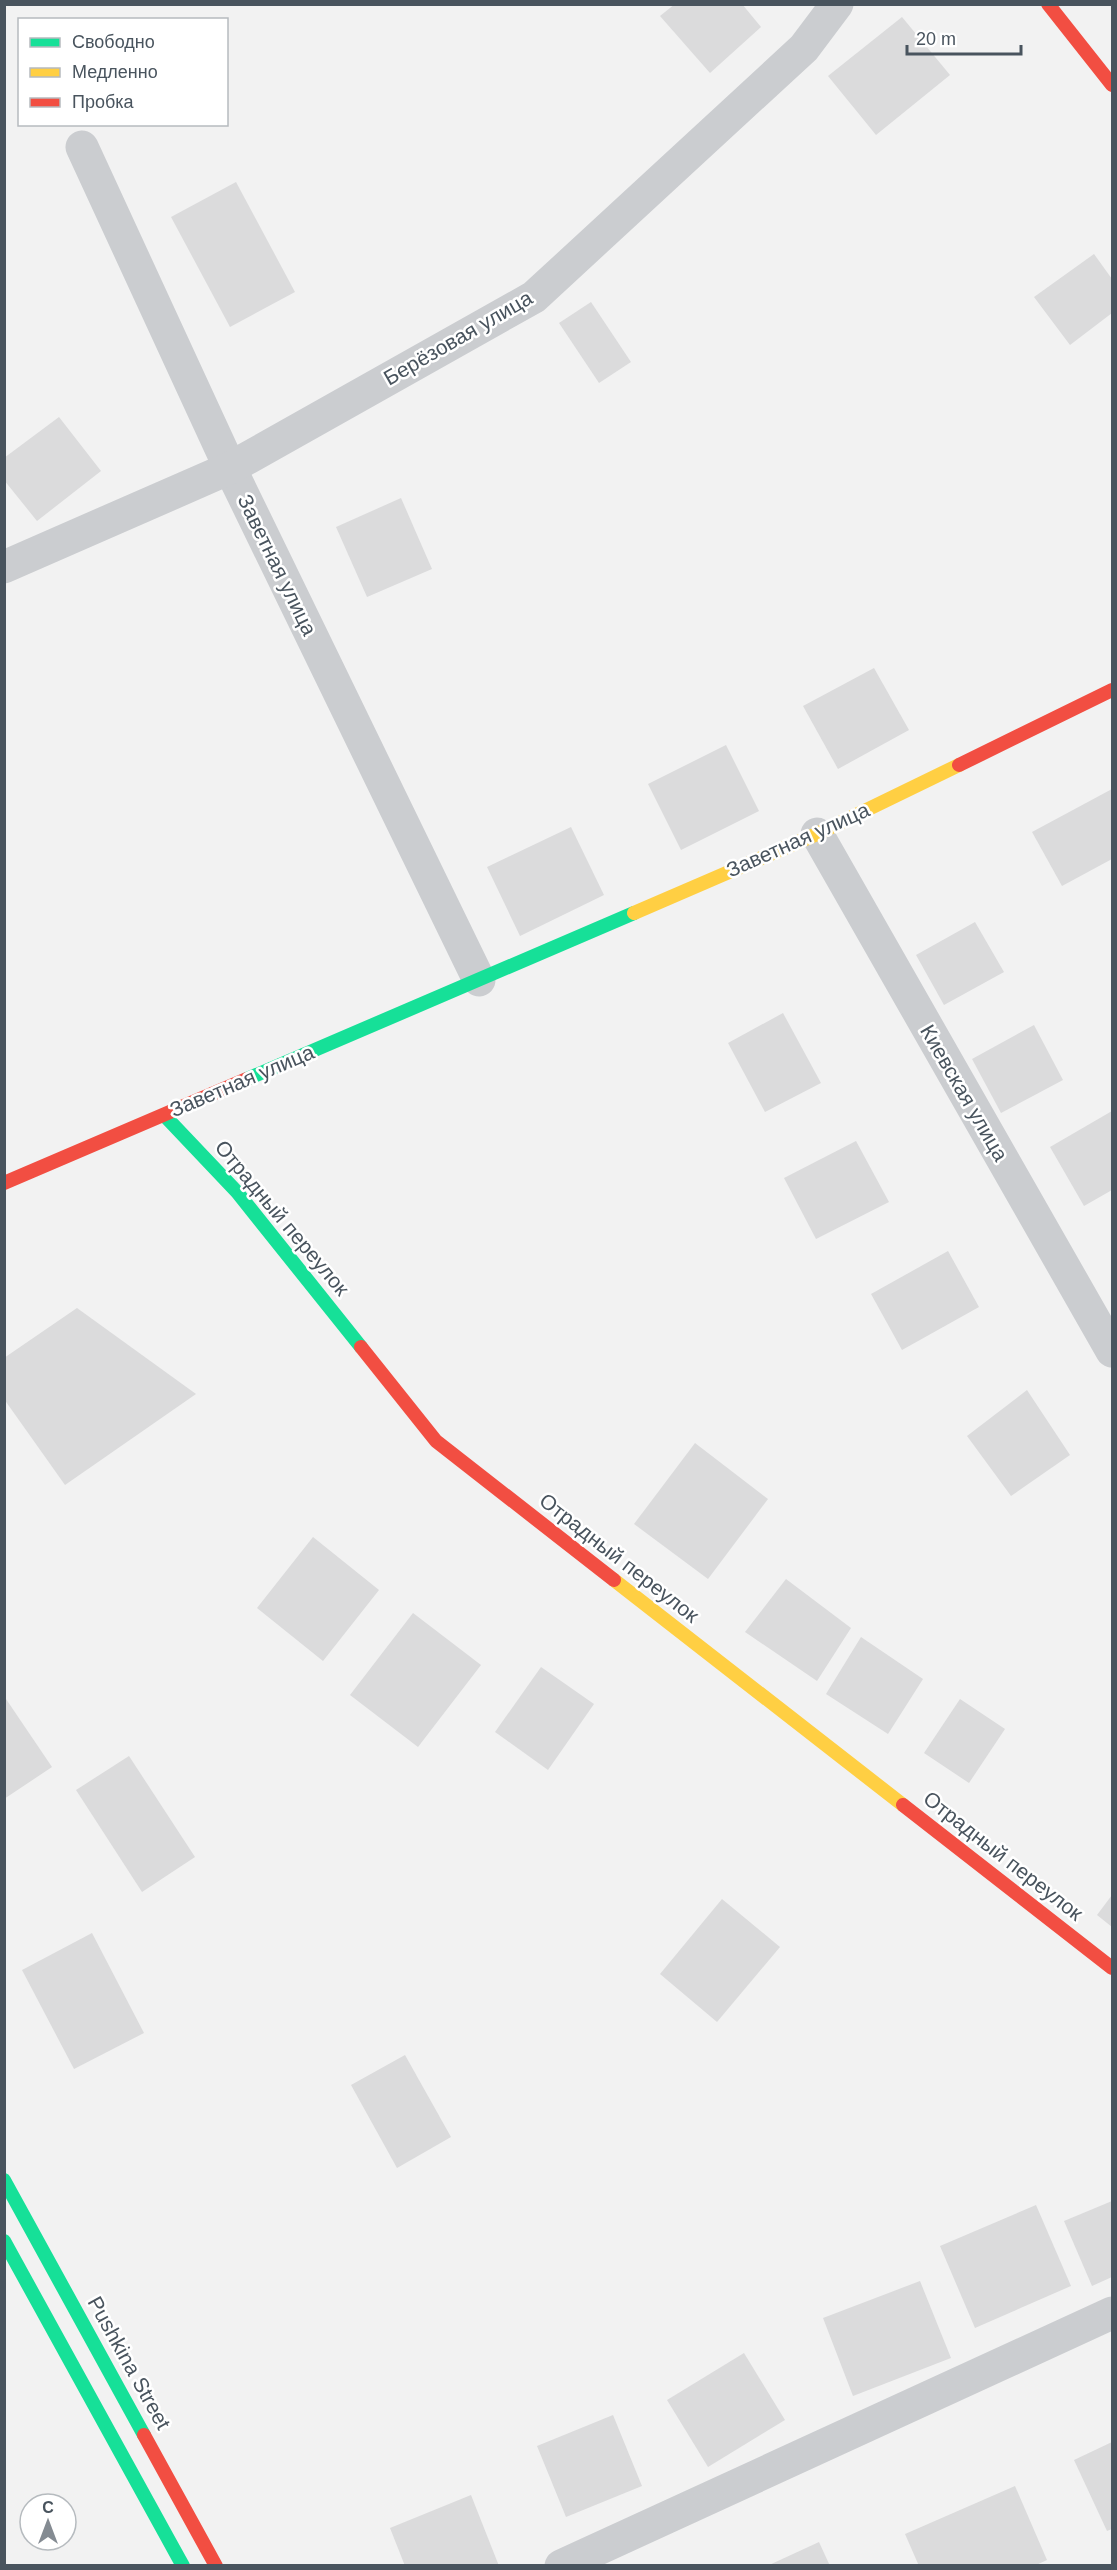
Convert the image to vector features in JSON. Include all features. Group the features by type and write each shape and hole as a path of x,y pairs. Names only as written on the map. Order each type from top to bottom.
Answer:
{"street":[{"name":"Берёзовая улица","path":"4,567 230,468 534,297 804,48 837,4"},
{"path":"1048,4 1113,85"},
{"name":"Заветная улица","path":"82,147 230,468 479,980"},
{"name":"Заветная улица","path":"4,1184 817,834 1113,690"},
{"name":"Киевская улица","path":"817,834 1113,1351"},
{"name":"Отрадный переулок","path":"164,1115 237,1192 436,1441 1113,1968"},
{"name":"Pushkina Street","path":"4,2180 216,2565"},
{"path":"4,2241 183,2565"},
{"path":"561,2565 1113,2313"}],"building":[{"path":"675,4 742,4 761,27 710,73 660,16"},
{"path":"902,17 950,75 876,135 828,76"},
{"path":"236,182 295,292 230,327 171,217"},
{"path":"1094,254 1112,279 1112,313 1070,345 1034,297"},
{"path":"591,302 631,362 599,383 559,323"},
{"path":"59,417 101,471 37,521 4,480 4,458"},
{"path":"401,498 432,569 367,597 336,527"},
{"path":"874,668 909,730 838,769 803,706"},
{"path":"726,745 759,811 681,850 648,784"},
{"path":"1112,789 1112,859 1062,886 1032,832"},
{"path":"571,827 604,895 520,936 487,867"},
{"path":"975,922 1004,972 944,1005 916,955"},
{"path":"783,1013 821,1083 765,1112 728,1043"},
{"path":"1034,1025 1063,1080 1001,1113 972,1059"},
{"path":"1112,1111 1112,1190 1084,1206 1050,1147"},
{"path":"856,1141 889,1202 816,1239 784,1178"},
{"path":"948,1251 979,1307 902,1350 871,1294"},
{"path":"77,1308 196,1394 65,1485 4,1399 4,1358"},
{"path":"1027,1390 1070,1455 1011,1496 967,1436"},
{"path":"695,1443 768,1499 708,1579 634,1524"},
{"path":"313,1537 379,1590 323,1661 257,1608"},
{"path":"786,1579 851,1628 817,1681 745,1632"},
{"path":"413,1613 481,1665 418,1747 350,1695"},
{"path":"861,1637 923,1679 888,1734 826,1694"},
{"path":"541,1667 594,1704 548,1770 495,1732"},
{"path":"6,1699 52,1767 4,1799 4,1700"},
{"path":"960,1699 1005,1729 969,1783 924,1753"},
{"path":"129,1756 195,1857 142,1892 76,1790"},
{"path":"1112,1895 1112,1927 1097,1915"},
{"path":"722,1899 780,1947 717,2022 660,1974"},
{"path":"92,1933 144,2033 74,2069 22,1970"},
{"path":"405,2055 451,2137 397,2168 351,2085"},
{"path":"1112,2201 1112,2277 1092,2286 1064,2221"},
{"path":"1036,2205 1071,2286 975,2328 940,2246"},
{"path":"920,2281 951,2358 853,2396 823,2318"},
{"path":"744,2353 785,2420 708,2467 667,2400"},
{"path":"613,2415 642,2486 566,2517 537,2446"},
{"path":"1112,2442 1112,2529 1107,2531 1074,2460"},
{"path":"1015,2486 1047,2560 1034,2566 919,2566 905,2534"},
{"path":"471,2495 499,2566 405,2566 390,2528"},
{"path":"819,2542 830,2566 767,2566"}],"traffic: fast":[{"path":"247,1079 634,913"},
{"path":"164,1115 237,1192 361,1347"},
{"path":"4,2180 144,2435"},
{"path":"4,2241 183,2566"}],"traffic: slow":[{"path":"634,913 817,834 959,765"},
{"path":"614,1580 903,1805"}],"traffic: jam":[{"path":"1048,4 1112,85"},
{"path":"959,765 1112,690"},
{"path":"4,1183 247,1079"},
{"path":"361,1347 436,1441 614,1580"},
{"path":"903,1805 1112,1968"},
{"path":"144,2435 216,2566"}]}
